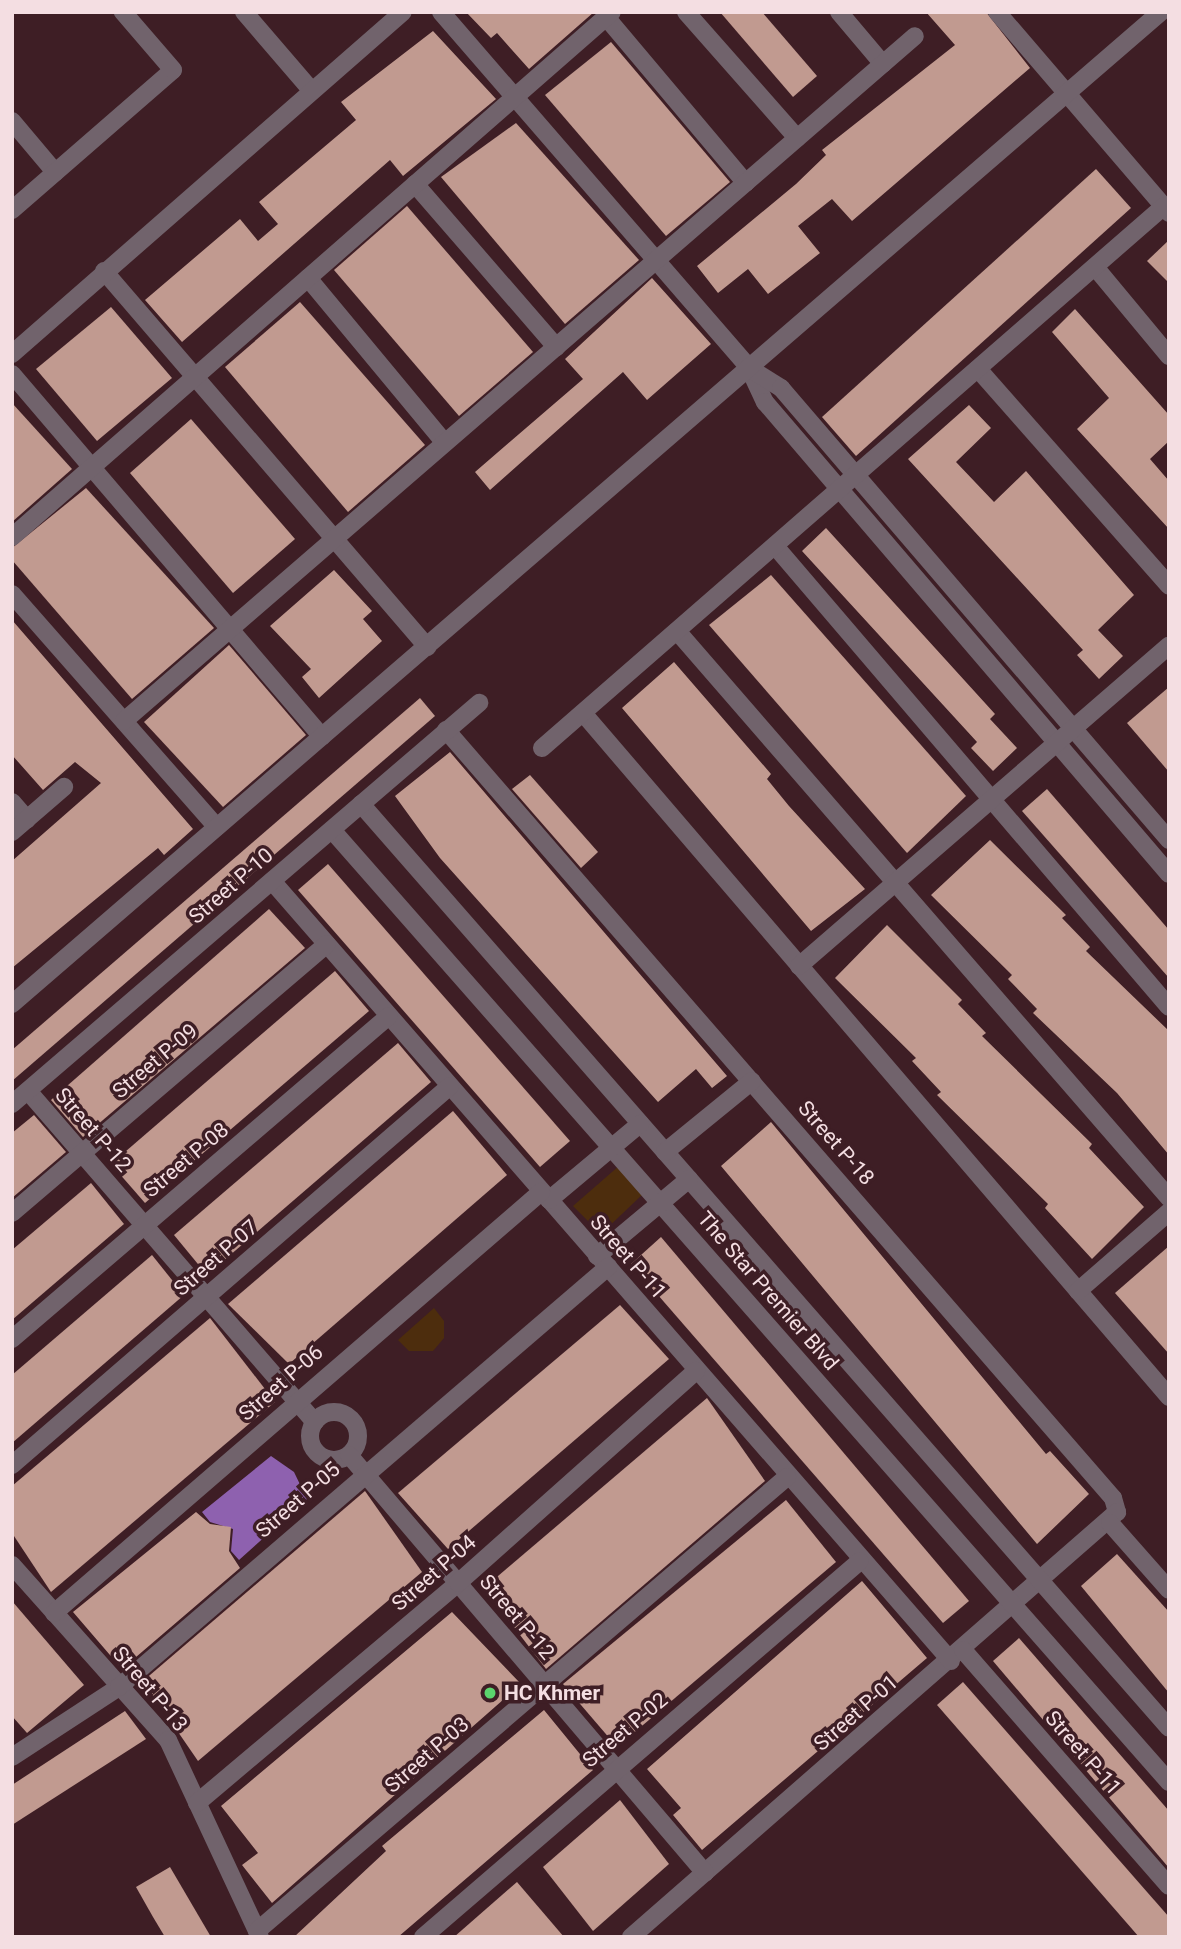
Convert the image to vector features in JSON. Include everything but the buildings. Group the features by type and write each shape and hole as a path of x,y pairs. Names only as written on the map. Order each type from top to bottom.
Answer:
{"street":[{"path":"12,210 173,70 123,12"},
{"path":"244,12 312,91"},
{"path":"12,354 403,12"},
{"path":"441,12 749,368 765,401 1169,874"},
{"path":"686,12 797,138"},
{"path":"839,12 883,64"},
{"path":"542,748 1094,267 1166,210 997,12"},
{"path":"12,1004 1161,12"},
{"path":"12,537 609,15 746,183"},
{"path":"124,721 915,36"},
{"path":"12,121 55,172"},
{"path":"415,184 556,347"},
{"path":"1094,267 1169,356"},
{"path":"104,271 427,646"},
{"path":"308,278 445,443"},
{"path":"749,368 782,388 1169,840"},
{"path":"978,369 1169,586"},
{"path":"12,374 322,737"},
{"path":"775,545 1169,1007"},
{"path":"12,594 217,827"},
{"path":"677,631 893,884 1169,1198"},
{"path":"799,966 1169,646"},
{"name":"Street P-10","path":"12,1104 479,702"},
{"path":"583,713 1169,1396"},
{"name":"Street P-18","path":"446,730 1113,1498 1117,1511 1110,1523"},
{"path":"12,832 64,787"},
{"path":"12,802 27,819"},
{"name":"The Star Premier Blvd","path":"361,804 1169,1728"},
{"name":"The Star Premier Blvd","path":"332,830 1169,1782"},
{"name":"Street P-11","path":"272,881 860,1561 957,1656 1169,1886"},
{"name":"Street P-09","path":"12,1213 327,944"},
{"name":"Street P-08","path":"12,1339 389,1016"},
{"path":"665,1152 752,1081"},
{"name":"Street P-07","path":"12,1465 450,1086"},
{"name":"Street P-12","path":"28,1091 315,1422"},
{"name":"Street P-06","path":"54,1613 296,1400 545,1196 640,1124"},
{"name":"Street P-05","path":"16,1749 119,1687 602,1261 689,1179"},
{"path":"1078,1291 1169,1212"},
{"name":"Street P-04","path":"197,1803 458,1583 695,1371"},
{"path":"324,1414 346,1415 358,1434 349,1455 339,1460 317,1454 310,1432 315,1422 324,1414"},
{"name":"Street P-12","path":"349,1455 705,1873"},
{"name":"Street P-03","path":"258,1934 544,1684 787,1477"},
{"path":"1110,1523 1169,1590"},
{"name":"Street P-01","path":"632,1937 1110,1523"},
{"name":"Street P-02","path":"423,1937 615,1767 860,1561"},
{"name":"Street P-13","path":"12,1566 168,1740 258,1934"}],"shaded area":[{"path":"620,1165 643,1194 601,1234 573,1206"},
{"path":"434,1308 444,1321 444,1338 433,1351 409,1351 398,1340"},
{"path":"271,1456 294,1472 307,1499 239,1560 231,1551 233,1529 210,1522 202,1512"}],"place":[{"name":"HC Khmer","path":"490,1693"}]}
